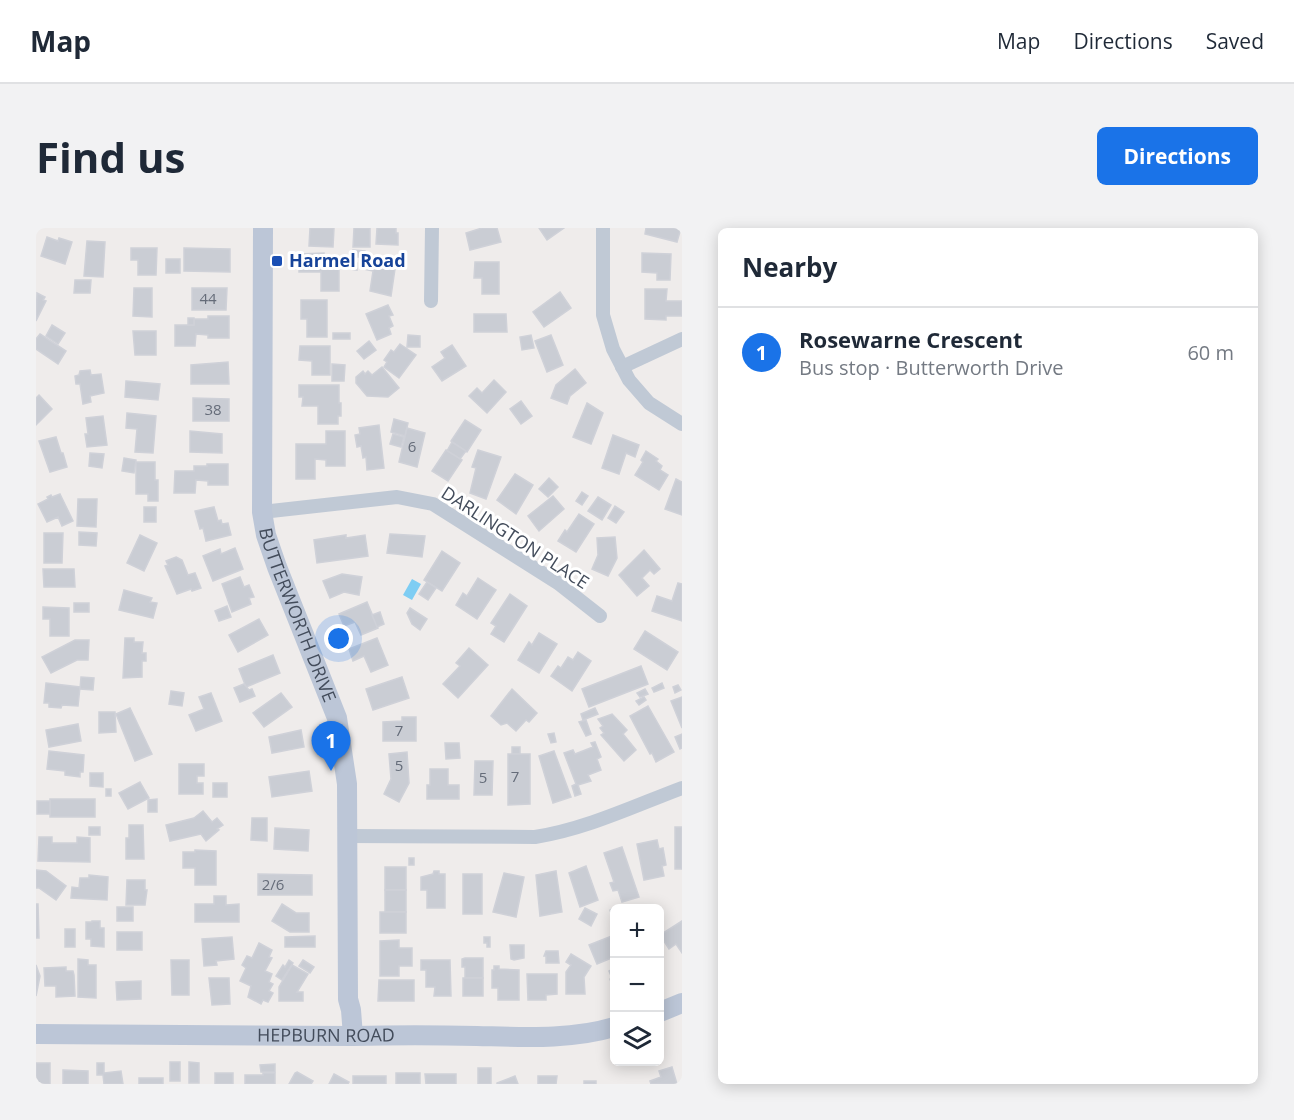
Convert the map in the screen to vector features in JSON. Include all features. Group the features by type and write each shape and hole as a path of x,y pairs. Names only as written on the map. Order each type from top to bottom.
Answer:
{"street":[{"name":"BUTTERWORTH DRIVE","path":"263,228 262,512 266,535 277,567 337,718 347,784 348,999 340,1011 346,1036"},
{"path":"431,301 432,228"},
{"path":"603,228 603,315 613,349 628,380 649,403 682,424"},
{"path":"622,367 682,339"},
{"name":"DARLINGTON PLACE","path":"262,512 397,497 433,504 558,584 600,616"},
{"path":"346,836 535,837 562,833 583,826 682,788"},
{"path":"664,1010 682,1003"},
{"name":"HEPBURN ROAD","path":"36,1034 523,1037 581,1034 610,1028"}],"water":[{"path":"412,579 421,584 412,600 403,595"}],"building":[{"path":"310,228 334,228 333,247 309,246"},
{"path":"354,228 370,228 370,247 353,247"},
{"path":"377,228 396,228 398,245 376,244"},
{"path":"482,228 497,228 501,242 470,250 466,233"},
{"path":"539,228 564,228 547,240"},
{"path":"646,228 681,228 677,242 645,234"},
{"path":"47,237 72,242 65,264 41,256"},
{"path":"87,241 105,242 103,277 84,276"},
{"path":"131,248 157,248 156,275 138,275 138,260 131,260"},
{"path":"184,248 230,249 230,272 184,271"},
{"path":"353,250 365,251 365,257 353,257"},
{"path":"324,253 324,265 339,265 339,291 321,291 321,272 299,272 299,254"},
{"path":"642,253 671,254 670,280 657,280 657,273 642,272"},
{"path":"366,255 396,262 391,296 370,291 373,271 363,269"},
{"path":"166,259 180,259 180,273 166,273"},
{"path":"475,262 499,262 499,294 482,294 482,278 474,278"},
{"path":"351,263 357,263 357,270 351,269"},
{"path":"75,280 91,280 90,293 74,293"},
{"path":"134,288 152,288 152,317 133,316"},
{"path":"192,288 227,288 226,310 192,310"},
{"path":"645,289 667,289 666,301 682,301 682,316 666,316 666,320 645,319"},
{"path":"560,292 571,308 544,327 533,312"},
{"path":"37,293 45,297 43,300 46,301 36,321"},
{"path":"301,300 327,300 327,337 307,337 307,319 301,319"},
{"path":"388,305 393,315 389,316 393,326 389,328 391,334 377,340 366,314"},
{"path":"474,314 506,314 507,332 474,332"},
{"path":"208,316 229,316 229,338 208,338 208,335 196,334 195,346 175,346 175,325 194,325 194,319 208,319"},
{"path":"188,318 194,318 194,325 188,325"},
{"path":"52,325 65,333 58,344 46,336"},
{"path":"133,331 156,331 156,355 135,355"},
{"path":"333,333 350,333 350,339 333,339"},
{"path":"40,334 66,351 58,364 36,349 36,339"},
{"path":"408,335 420,336 420,347 407,347"},
{"path":"531,335 534,348 522,350 520,337"},
{"path":"551,335 563,365 547,372 535,341"},
{"path":"369,341 376,350 364,359 357,351"},
{"path":"400,344 416,355 399,378 384,367 387,362 384,360 391,350 394,352"},
{"path":"452,345 466,366 442,381 432,367 445,358 441,352"},
{"path":"300,346 330,346 330,375 312,375 312,361 299,360"},
{"path":"228,362 229,384 191,384 191,365"},
{"path":"332,364 345,365 344,381 332,381"},
{"path":"382,367 399,388 388,397 367,396 356,383 356,377 363,371 365,374 368,371 372,375"},
{"path":"575,369 586,383 570,396 567,404 551,398 556,385"},
{"path":"90,370 91,375 101,374 104,393 90,396 91,402 83,404 80,384 76,384 75,376 79,375 80,371"},
{"path":"494,380 506,392 487,413 469,396 477,388 482,393"},
{"path":"126,381 160,384 158,400 125,397"},
{"path":"299,385 339,385 341,416 338,416 338,424 318,424 318,406 302,406 303,397 299,397"},
{"path":"39,395 52,409 36,425 36,398"},
{"path":"193,398 229,399 229,421 193,421"},
{"path":"521,401 532,416 521,424 510,409"},
{"path":"587,403 603,413 591,444 573,437"},
{"path":"127,413 156,416 153,453 135,452 137,429 126,428"},
{"path":"103,416 107,445 87,447 86,418"},
{"path":"394,419 408,423 405,436 391,432"},
{"path":"465,420 481,430 467,452 451,441"},
{"path":"379,425 384,468 367,470 366,457 363,458 361,446 357,447 355,435 360,434 359,428"},
{"path":"407,428 425,433 417,467 399,462"},
{"path":"190,431 222,434 222,453 190,452"},
{"path":"326,431 345,431 345,466 326,466 326,460 315,459 315,479 296,479 296,444 326,444"},
{"path":"393,434 404,437 401,447 390,444"},
{"path":"613,435 639,445 635,457 626,453 619,474 602,468"},
{"path":"56,437 67,467 50,472 39,441"},
{"path":"452,442 466,451 460,459 447,451"},
{"path":"446,450 462,460 448,481 432,471"},
{"path":"478,450 501,457 486,499 470,493 476,468 472,467"},
{"path":"646,451 658,459 656,461 662,466 660,470 668,475 659,490 635,475 643,462 641,460"},
{"path":"90,453 104,454 102,468 89,466"},
{"path":"124,458 136,460 134,473 122,471"},
{"path":"136,462 155,462 158,501 148,501 148,494 136,494"},
{"path":"207,464 228,464 228,485 208,485 208,481 196,480 195,493 174,493 175,471 194,471 194,466 207,466"},
{"path":"515,474 533,485 516,514 497,500"},
{"path":"549,478 558,487 548,497 539,489"},
{"path":"676,479 682,482 682,515 665,509"},
{"path":"582,492 588,496 582,505 576,501"},
{"path":"60,494 73,521 62,526 58,517 47,522 38,504 51,495 52,497"},
{"path":"553,496 564,509 539,531 528,516"},
{"path":"598,497 611,505 602,520 588,511"},
{"path":"78,499 97,499 96,527 77,526"},
{"path":"615,506 624,512 616,523 608,518"},
{"path":"144,507 156,507 156,522 144,522"},
{"path":"214,507 218,521 221,520 222,524 228,523 231,535 206,541 195,511"},
{"path":"579,514 594,524 576,552 558,541"},
{"path":"79,532 97,533 96,546 79,545"},
{"path":"44,533 63,533 62,563 44,563"},
{"path":"390,534 425,536 422,557 387,553"},
{"path":"140,535 157,543 144,571 127,563"},
{"path":"346,535 346,538 365,535 368,556 317,563 314,540"},
{"path":"615,537 617,558 608,576 592,569 598,555 597,538"},
{"path":"235,548 243,569 213,581 203,556 220,549 221,554"},
{"path":"644,550 660,569 654,574 650,570 642,578 649,586 637,596 619,575"},
{"path":"442,551 460,563 442,591 424,580"},
{"path":"176,557 182,560 188,575 195,573 201,588 177,594 165,566 168,565 166,561"},
{"path":"43,569 74,569 75,587 44,587"},
{"path":"342,574 362,577 359,595 344,592 330,598 323,581"},
{"path":"240,577 244,587 249,585 254,597 249,598 251,604 232,612 222,584"},
{"path":"478,578 496,590 477,619 456,605 463,593 467,596"},
{"path":"427,582 436,588 428,600 419,594"},
{"path":"678,583 682,584 682,621 652,611 657,596 672,601"},
{"path":"124,590 152,598 150,602 157,603 153,618 119,610"},
{"path":"510,594 527,606 504,642 491,634 496,626 491,623"},
{"path":"367,602 378,628 361,635 355,622 344,626 339,614"},
{"path":"74,603 89,603 89,612 74,612"},
{"path":"227,606 231,617 219,621 215,611"},
{"path":"43,607 69,608 69,636 50,636 50,619 43,619"},
{"path":"410,608 427,619 420,630 412,624 407,613"},
{"path":"380,612 384,624 377,627 372,615"},
{"path":"259,619 268,635 238,652 229,635"},
{"path":"645,631 678,652 667,670 634,649"},
{"path":"539,633 557,644 539,673 518,660 529,642 532,645"},
{"path":"125,638 134,638 134,642 143,642 142,653 146,653 146,661 142,661 142,677 123,678"},
{"path":"377,638 388,665 371,672 364,656 353,661 349,649"},
{"path":"75,640 89,640 88,660 77,660 51,673 42,657"},
{"path":"469,648 488,665 458,698 443,684 460,666 456,663"},
{"path":"578,652 591,661 572,691 551,676 558,666 561,668 568,657 573,660"},
{"path":"273,655 280,673 246,687 239,669"},
{"path":"641,666 648,684 589,707 582,689"},
{"path":"81,677 94,678 93,690 80,689"},
{"path":"402,677 409,698 373,710 366,689"},
{"path":"46,683 80,687 78,706 49,707 49,703 44,703"},
{"path":"662,683 664,688 654,692 652,688"},
{"path":"244,684 249,690 252,689 255,696 240,702 234,688"},
{"path":"678,685 681,690 675,693 673,687"},
{"path":"512,689 537,713 529,722 526,720 516,731 507,723 501,725 491,716"},
{"path":"645,689 648,694 640,697 637,693"},
{"path":"171,691 184,693 182,706 169,704"},
{"path":"211,693 222,721 196,731 189,715 204,709 199,697"},
{"path":"281,693 292,707 264,727 253,713"},
{"path":"644,697 646,700 639,705 636,701"},
{"path":"682,697 682,728 671,701"},
{"path":"648,706 674,752 656,762 630,716"},
{"path":"130,708 152,754 135,761 116,714"},
{"path":"595,708 598,714 583,720 581,714"},
{"path":"99,712 115,712 116,732 99,733"},
{"path":"612,714 627,730 623,734 636,750 624,761 601,735 604,733 600,728 603,726 598,719"},
{"path":"402,717 416,717 416,741 383,741 383,722 402,721"},
{"path":"586,720 591,734 586,736 579,722"},
{"path":"78,724 81,741 49,747 46,730"},
{"path":"301,730 304,747 272,753 269,737"},
{"path":"554,733 556,742 551,743 548,734"},
{"path":"682,734 682,748 680,749 675,737"},
{"path":"595,742 601,757 597,759 601,770 588,775 591,781 578,785 581,794 575,796 572,786 576,784 564,753 573,750 575,754 593,747 591,743"},
{"path":"445,743 459,743 460,758 446,759"},
{"path":"512,747 520,747 520,754 512,754"},
{"path":"49,751 84,755 83,772 80,772 80,777 65,775 65,771 47,769"},
{"path":"554,751 571,797 553,803 539,756"},
{"path":"407,752 409,783 399,802 384,794 391,779 389,754"},
{"path":"508,754 530,754 530,804 508,805"},
{"path":"475,761 493,761 492,795 474,795"},
{"path":"179,764 204,764 204,776 197,776 197,783 203,783 203,794 179,794"},
{"path":"430,769 448,769 448,785 459,785 459,799 427,799"},
{"path":"309,771 312,791 272,797 269,777"},
{"path":"90,773 103,773 103,787 90,786"},
{"path":"140,782 149,798 128,809 119,793"},
{"path":"213,783 227,783 227,797 213,797"},
{"path":"106,789 111,789 111,796 106,796"},
{"path":"50,799 95,799 95,817 50,817"},
{"path":"157,799 157,812 148,812 148,800"},
{"path":"37,801 50,801 50,814 37,814"},
{"path":"203,811 212,822 217,818 223,825 217,829 219,830 206,841 201,834 170,841 166,825 194,818"},
{"path":"252,818 267,818 267,841 251,840"},
{"path":"129,825 143,825 144,859 126,859 126,838 129,838"},
{"path":"89,827 100,827 100,835 89,835"},
{"path":"675,827 682,827 682,869 675,869"},
{"path":"275,828 309,830 308,851 274,849"},
{"path":"39,837 52,837 52,843 77,843 77,837 90,838 90,862 38,861"},
{"path":"657,840 659,849 663,848 666,865 662,866 664,876 644,880 637,844"},
{"path":"622,847 639,897 622,902 618,890 613,891 610,883 614,882 604,853"},
{"path":"195,850 216,851 216,885 195,885 195,868 183,868 183,852 195,852"},
{"path":"409,858 414,858 414,865 409,865"},
{"path":"586,866 598,900 580,907 569,873"},
{"path":"385,867 406,867 406,890 385,890"},
{"path":"36,870 46,871 66,886 56,900 36,888"},
{"path":"434,871 445,874 445,908 427,908 427,890 421,890 421,877 433,874"},
{"path":"556,871 562,912 540,916 536,875"},
{"path":"504,873 524,877 516,917 493,912"},
{"path":"258,874 312,875 312,895 258,895"},
{"path":"463,874 482,874 482,914 463,914"},
{"path":"89,875 108,877 107,900 71,898 72,887 79,888 80,878 89,878"},
{"path":"127,880 145,880 145,890 147,890 145,905 126,905"},
{"path":"385,890 406,890 406,912 385,912"},
{"path":"214,896 226,896 226,905 239,904 239,922 195,922 195,904 214,904"},
{"path":"36,904 38,904 39,938 36,938"},
{"path":"282,904 296,913 309,913 309,932 290,932 272,921"},
{"path":"117,907 133,907 133,921 117,921"},
{"path":"585,908 597,914 591,926 579,919"},
{"path":"380,912 406,912 406,933 380,933"},
{"path":"100,921 100,928 104,928 104,947 91,946 91,939 86,939 86,922"},
{"path":"682,921 682,953 676,944 669,949 664,941 664,932"},
{"path":"65,929 75,929 75,947 65,947"},
{"path":"117,932 142,932 142,950 117,950"},
{"path":"315,936 315,947 285,947 285,937"},
{"path":"232,937 234,959 216,961 217,965 204,966 202,939"},
{"path":"484,937 490,937 490,947 484,943"},
{"path":"610,937 610,959 597,964 589,945"},
{"path":"399,940 399,948 412,948 412,966 399,966 399,976 380,976 380,941"},
{"path":"259,943 272,950 269,957 272,958 265,971 272,974 269,982 273,984 269,991 273,993 268,1002 263,1000 261,1004 248,997 251,986 240,981 246,968 242,965 247,956 252,958"},
{"path":"510,945 524,945 524,958 511,959"},
{"path":"546,951 558,951 559,963 546,963 546,956 544,956"},
{"path":"571,954 591,966 584,977 585,994 566,994 566,972 571,965 566,962"},
{"path":"483,958 483,978 465,978 462,959"},
{"path":"78,959 88,960 88,965 96,965 96,998 78,997"},
{"path":"171,960 189,960 189,995 172,995"},
{"path":"289,960 293,963 282,980 276,976"},
{"path":"303,960 314,967 310,973 299,966"},
{"path":"421,960 450,960 451,996 434,996 435,987 426,987 426,970 421,970"},
{"path":"36,965 40,976 36,996"},
{"path":"292,965 308,974 297,992 303,992 303,1001 279,1001 279,987"},
{"path":"494,966 499,966 499,969 519,970 519,1000 498,1000 498,988 492,988"},
{"path":"66,967 66,971 73,971 75,996 56,997 56,986 45,986 44,968"},
{"path":"527,974 557,974 557,994 546,995 546,1000 528,1000"},
{"path":"209,978 229,978 230,1004 212,1005"},
{"path":"463,978 483,978 483,996 463,996"},
{"path":"379,980 414,980 414,1001 378,1001"},
{"path":"141,981 141,999 117,1000 116,982"},
{"path":"170,1062 180,1062 180,1081 170,1081"},
{"path":"189,1062 199,1063 199,1083 189,1083"},
{"path":"36,1063 50,1063 50,1084 36,1084"},
{"path":"97,1063 104,1063 104,1073 121,1071 123,1084 104,1084 103,1075 97,1075"},
{"path":"275,1064 275,1072 261,1072 260,1065"},
{"path":"672,1067 677,1084 651,1084 650,1081 661,1077 659,1071"},
{"path":"478,1068 491,1068 491,1084 478,1084"},
{"path":"63,1070 88,1071 88,1084 63,1084"},
{"path":"297,1072 313,1081 311,1084 289,1084"},
{"path":"215,1073 233,1073 233,1084 215,1084"},
{"path":"263,1073 275,1073 275,1084 245,1084 245,1075 263,1075"},
{"path":"396,1073 420,1073 420,1084 396,1084"},
{"path":"334,1074 349,1082 348,1084 329,1084"},
{"path":"425,1074 456,1074 456,1084 426,1084"},
{"path":"353,1076 386,1076 386,1084 353,1084"},
{"path":"515,1076 518,1084 497,1084 497,1083"},
{"path":"538,1076 557,1076 556,1084 538,1084"},
{"path":"139,1078 163,1078 163,1084 139,1084"},
{"path":"584,1081 596,1081 596,1084 584,1084"}],"place":[{"name":"Harmel Road","path":"277,261"},
{"name":"Rosewarne Crescent","path":"331,771"}]}
